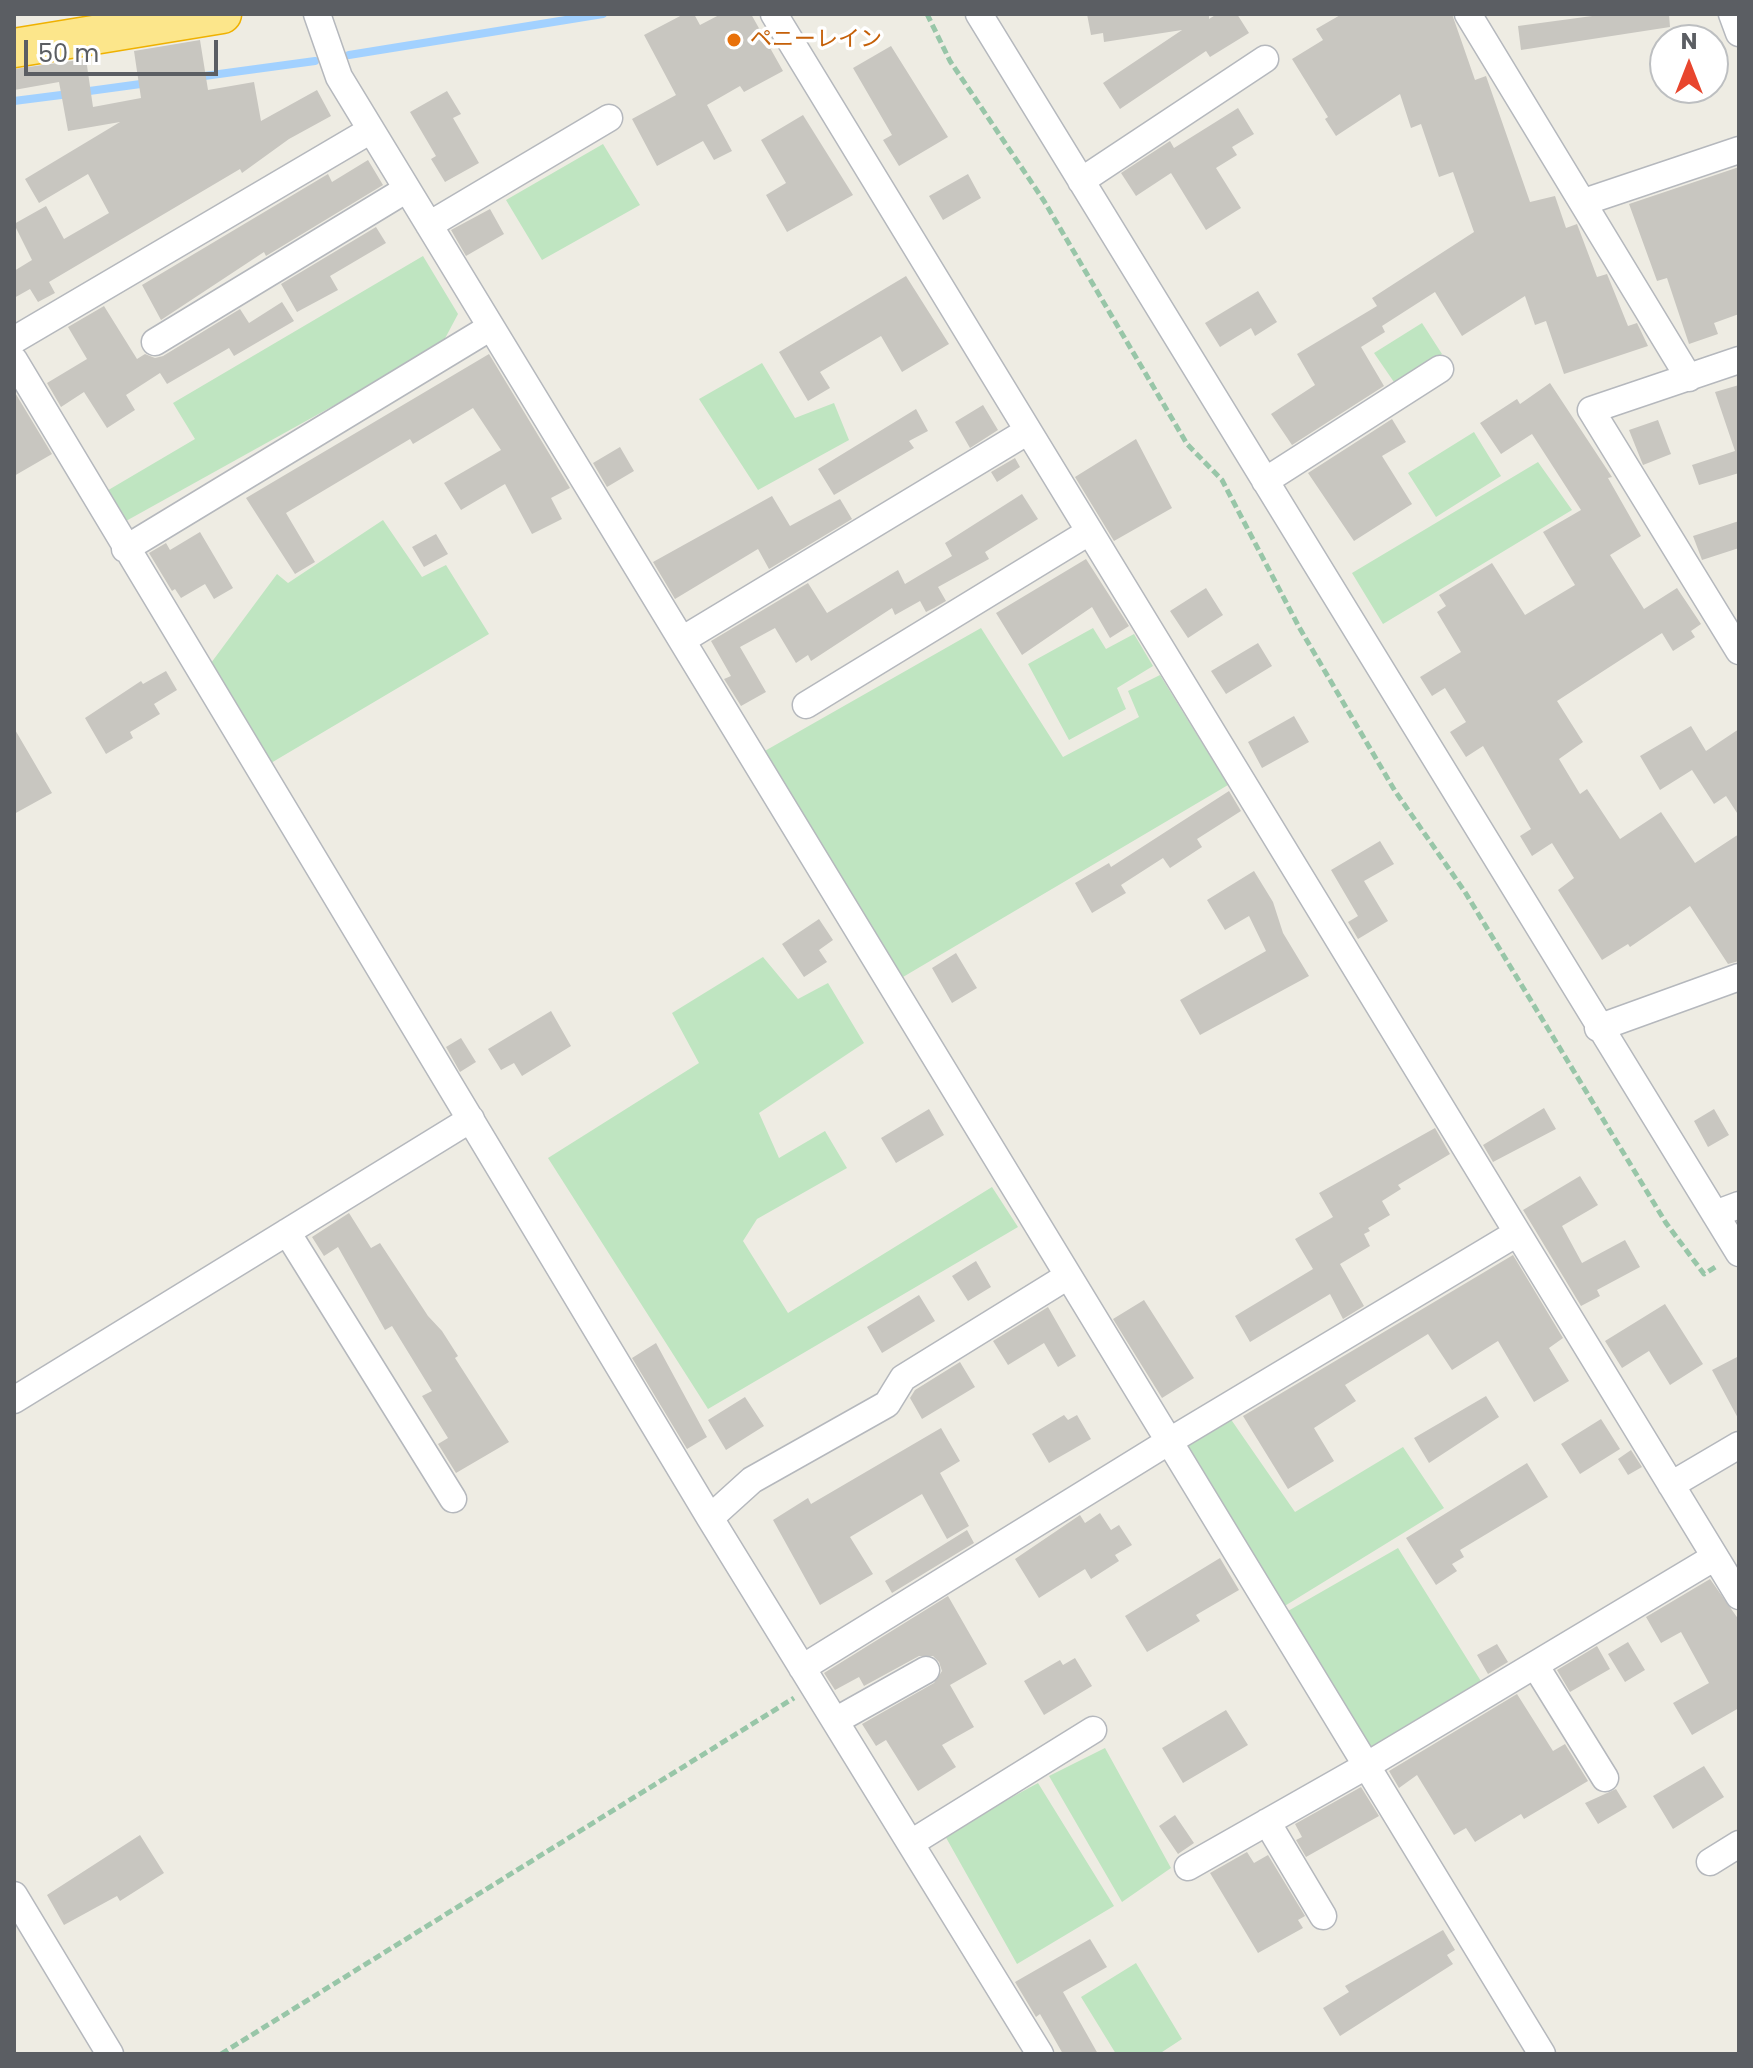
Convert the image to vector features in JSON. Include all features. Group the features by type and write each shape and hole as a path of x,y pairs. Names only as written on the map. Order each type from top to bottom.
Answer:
{"highway":[{"path":"14,48 222,14"}],"street":[{"path":"317,14 339,77 1542,2054"},
{"path":"774,14 1739,1596"},
{"path":"979,14 1598,1028 1727,1209 1733,1257"},
{"path":"1468,14 1689,378"},
{"path":"1732,14 1739,33"},
{"path":"1081,181 1265,59"},
{"path":"429,225 609,118"},
{"path":"14,340 371,130"},
{"path":"1584,202 1739,150"},
{"path":"155,342 407,189"},
{"path":"125,549 491,327"},
{"path":"14,360 710,1518 1040,2054"},
{"path":"1739,360 1591,410 1739,651"},
{"path":"1265,481 1440,369"},
{"path":"682,640 1028,431"},
{"path":"806,705 1089,532"},
{"path":"1598,1028 1739,977"},
{"path":"14,1400 471,1119"},
{"path":"287,1232 453,1499"},
{"path":"808,1677 1168,1442 1517,1233"},
{"path":"710,1518 752,1480 887,1404 903,1378 1068,1276"},
{"path":"1671,1485 1739,1445"},
{"path":"1188,1867 1366,1766 1715,1557"},
{"path":"1535,1665 1605,1778"},
{"path":"835,1721 926,1670"},
{"path":"911,1843 1093,1730"},
{"path":"1267,1822 1323,1916"},
{"path":"1710,1862 1739,1844"},
{"path":"14,1895 110,2054"}],"path":[{"path":"927,14 950,61 1044,201 1187,444 1222,480 1299,627 1395,791 1465,892 1666,1223 1704,1274 1733,1257"},
{"path":"221,2054 808,1677"}],"green space":[{"path":"603,144 640,205 542,260 506,200"},
{"path":"423,256 458,314 441,346 126,521 105,492 195,439 173,403"},
{"path":"1422,323 1442,354 1396,385 1374,353"},
{"path":"762,363 795,418 834,403 849,440 758,490 699,399"},
{"path":"1474,432 1501,476 1436,517 1408,473"},
{"path":"1538,462 1572,510 1383,624 1352,573"},
{"path":"383,520 422,577 446,565 489,634 271,763 211,663 277,574 288,583"},
{"path":"981,628 1063,757 1139,717 1128,691 1160,675 1228,785 903,977 763,752"},
{"path":"1093,628 1106,649 1134,634 1153,666 1117,688 1126,709 1069,740 1028,664"},
{"path":"763,957 798,999 828,983 864,1043 759,1113 779,1158 825,1131 847,1168 757,1219 743,1241 788,1313 992,1187 1018,1227 708,1409 548,1158 699,1063 672,1013"},
{"path":"1230,1418 1295,1512 1403,1447 1444,1508 1283,1607 1183,1448"},
{"path":"1398,1548 1484,1686 1371,1752 1288,1611"},
{"path":"1105,1748 1171,1868 1122,1902 1049,1776"},
{"path":"1038,1783 1114,1906 1017,1964 944,1834"},
{"path":"1136,1963 1182,2039 1159,2054 1116,2054 1081,1997"}],"building":[{"path":"684,14 694,14 700,25 721,14 751,14 783,71 744,92 740,86 707,105 732,151 714,160 703,141 657,166 632,119 676,95 644,35"},
{"path":"1087,14 1209,14 1209,19 1217,14 1237,14 1249,33 1210,57 1206,51 1120,109 1103,83 1182,30 1104,42 1103,33 1091,35"},
{"path":"1342,14 1452,14 1475,80 1486,76 1530,202 1555,196 1566,228 1577,224 1597,277 1607,274 1628,326 1637,323 1648,346 1564,374 1546,321 1535,325 1525,296 1462,336 1435,292 1382,326 1385,332 1361,347 1384,386 1292,445 1271,414 1315,385 1297,354 1377,306 1372,298 1474,232 1453,172 1439,177 1421,124 1411,128 1400,94 1336,136 1325,119 1328,117 1292,59 1323,40 1316,29"},
{"path":"1607,14 1669,14 1670,24 1649,24 1649,30 1521,50 1518,26"},
{"path":"200,40 208,90 254,82 261,121 317,90 331,116 289,139 242,173 240,169 49,282 55,293 38,302 30,289 14,298 14,271 32,260 14,224 46,206 64,239 109,213 88,174 39,203 25,179 120,122 68,131 59,82 14,90 14,69 86,59 93,107 141,98 134,51"},
{"path":"891,46 948,137 899,166 883,140 892,135 853,68"},
{"path":"447,91 461,114 453,118 479,163 445,182 431,159 436,156 410,112"},
{"path":"1238,108 1254,134 1232,147 1237,155 1216,168 1241,208 1206,230 1171,173 1136,196 1121,173 1170,141 1174,148"},
{"path":"803,115 853,195 787,232 766,195 786,183 761,140"},
{"path":"368,160 383,185 266,256 264,252 161,320 142,285 328,174 332,182"},
{"path":"1739,167 1739,314 1714,323 1718,334 1689,344 1667,278 1657,281 1629,204"},
{"path":"968,174 981,198 943,220 929,196"},
{"path":"490,209 504,234 466,256 451,230"},
{"path":"376,227 386,243 330,276 338,290 297,312 281,284"},
{"path":"906,276 949,344 902,372 881,336 820,372 830,388 808,401 779,352"},
{"path":"1258,291 1277,322 1255,336 1251,328 1220,347 1205,323"},
{"path":"282,302 294,321 234,356 229,348 167,384 160,373 126,395 135,410 107,428 84,392 61,407 47,383 87,359 68,327 104,306 137,359 145,354 155,358 163,356 240,309 249,323"},
{"path":"489,354 570,488 551,498 562,519 532,534 505,484 461,510 444,483 501,450 473,408 413,444 410,439 286,513 315,562 295,574 246,498"},
{"path":"1550,383 1612,477 1608,478 1641,536 1610,555 1644,609 1677,588 1701,624 1691,631 1695,637 1673,651 1662,633 1557,701 1583,742 1559,759 1580,794 1587,789 1620,839 1661,812 1695,863 1739,834 1739,961 1728,964 1690,906 1630,947 1628,944 1602,960 1558,890 1574,878 1552,843 1532,856 1520,836 1531,829 1483,746 1466,757 1450,732 1466,722 1445,688 1432,696 1420,677 1461,652 1437,612 1446,606 1439,595 1492,563 1525,615 1575,585 1543,532 1581,510 1532,434 1501,454 1480,423 1517,399 1520,404"},
{"path":"1739,385 1739,473 1699,485 1692,465 1735,451 1715,392"},
{"path":"14,391 52,454 14,476"},
{"path":"983,405 998,430 970,448 955,422"},
{"path":"916,409 928,431 909,441 914,448 834,495 818,469"},
{"path":"1392,419 1406,442 1382,456 1412,504 1354,541 1308,473"},
{"path":"1658,420 1671,454 1643,465 1629,430"},
{"path":"1136,439 1172,508 1114,541 1075,477"},
{"path":"620,447 634,471 607,487 593,463"},
{"path":"1015,458 1020,467 997,482 991,472"},
{"path":"1022,494 1038,519 985,552 989,559 938,587 946,601 934,608 926,612 920,601 895,615 892,608 811,661 808,655 796,663 775,628 740,647 766,692 741,706 724,679 731,676 711,641 808,583 827,613 898,570 905,584 952,556 945,543"},
{"path":"772,496 790,526 840,499 852,519 769,569 758,549 675,599 653,562"},
{"path":"1739,521 1739,548 1702,560 1693,536"},
{"path":"200,532 233,588 214,599 205,584 181,598 175,589 172,591 149,553 166,543 170,550"},
{"path":"436,534 448,554 424,567 412,547"},
{"path":"1086,559 1129,626 1110,638 1092,607 1022,655 996,613"},
{"path":"1206,588 1223,615 1188,638 1170,611"},
{"path":"1258,643 1272,666 1226,694 1211,671"},
{"path":"166,671 177,690 154,704 160,714 130,732 133,738 106,754 85,718 141,681 143,684"},
{"path":"1294,716 1309,742 1262,768 1248,742"},
{"path":"1691,726 1706,751 1739,729 1739,816 1726,796 1714,804 1692,770 1660,790 1640,756"},
{"path":"14,728 52,793 14,814"},
{"path":"1229,791 1241,811 1197,839 1202,847 1170,868 1163,858 1121,885 1126,893 1092,913 1075,883 1109,863 1111,867"},
{"path":"1380,841 1394,864 1364,881 1388,921 1358,939 1348,922 1358,916 1331,870"},
{"path":"1254,871 1273,902 1283,933 1309,976 1200,1035 1180,1000 1266,951 1249,916 1225,930 1207,900"},
{"path":"819,919 833,940 819,950 827,962 804,977 782,944"},
{"path":"956,953 977,988 952,1003 932,968"},
{"path":"551,1011 571,1046 522,1076 514,1063 501,1070 488,1049"},
{"path":"461,1038 476,1062 460,1072 446,1047"},
{"path":"1544,1108 1556,1129 1493,1162 1483,1145"},
{"path":"929,1109 944,1135 896,1163 881,1138"},
{"path":"1714,1109 1729,1135 1708,1147 1694,1121"},
{"path":"1435,1128 1450,1154 1398,1185 1401,1189 1382,1201 1390,1215 1368,1228 1370,1231 1364,1234 1370,1246 1340,1264 1364,1306 1343,1319 1330,1294 1250,1342 1235,1316 1313,1269 1295,1239 1333,1217 1319,1193"},
{"path":"1580,1176 1598,1205 1562,1226 1582,1263 1625,1240 1640,1267 1597,1290 1600,1296 1581,1306 1523,1210"},
{"path":"349,1213 371,1248 380,1243 428,1316 442,1331 458,1356 455,1358 509,1442 456,1473 438,1444 448,1438 422,1396 432,1391 392,1326 385,1330 338,1247 324,1256 312,1237"},
{"path":"1513,1255 1563,1338 1549,1348 1569,1381 1534,1402 1498,1341 1452,1370 1428,1334 1345,1385 1356,1401 1314,1428 1334,1461 1288,1489 1243,1416"},
{"path":"976,1261 991,1287 968,1301 952,1276"},
{"path":"919,1295 935,1321 882,1353 867,1327"},
{"path":"1144,1300 1194,1378 1162,1398 1113,1319"},
{"path":"1665,1304 1703,1364 1670,1385 1649,1351 1622,1368 1605,1341"},
{"path":"1048,1307 1076,1356 1058,1367 1044,1343 1008,1365 993,1341"},
{"path":"656,1343 707,1437 687,1449 632,1358"},
{"path":"1739,1356 1739,1420 1712,1370"},
{"path":"960,1362 975,1387 922,1419 910,1398 915,1390"},
{"path":"1486,1396 1499,1417 1429,1463 1414,1438"},
{"path":"745,1397 764,1426 726,1450 708,1420"},
{"path":"1064,1415 1068,1420 1077,1415 1091,1439 1049,1463 1032,1434"},
{"path":"1601,1419 1620,1449 1580,1474 1561,1444"},
{"path":"941,1428 960,1461 940,1473 969,1526 947,1539 922,1494 850,1537 873,1574 820,1605 773,1520 808,1498 811,1504"},
{"path":"1631,1450 1642,1467 1628,1475 1618,1459"},
{"path":"1527,1463 1548,1497 1460,1550 1464,1557 1452,1564 1457,1571 1436,1585 1406,1538"},
{"path":"1100,1513 1111,1530 1119,1525 1132,1545 1115,1555 1119,1561 1091,1579 1085,1569 1039,1598 1015,1559 1080,1515 1085,1523"},
{"path":"967,1530 974,1543 892,1593 885,1581"},
{"path":"1220,1558 1239,1590 1196,1615 1200,1621 1147,1652 1125,1616"},
{"path":"1710,1579 1739,1620 1739,1708 1692,1735 1673,1703 1709,1683 1681,1632 1661,1643 1646,1617"},
{"path":"948,1596 987,1664 950,1685 974,1727 942,1745 956,1767 918,1791 886,1740 876,1746 862,1724 934,1683 942,1671 939,1662 933,1656 919,1656 864,1686 859,1677 835,1690 824,1673"},
{"path":"1628,1642 1645,1670 1625,1682 1608,1654"},
{"path":"1497,1644 1508,1662 1488,1674 1477,1655"},
{"path":"1597,1646 1610,1669 1570,1692 1557,1670"},
{"path":"1075,1658 1092,1686 1044,1715 1024,1681 1060,1660 1063,1665"},
{"path":"1517,1694 1553,1751 1565,1744 1588,1781 1524,1819 1521,1814 1475,1842 1466,1828 1454,1835 1417,1775 1399,1788 1389,1771"},
{"path":"1226,1710 1248,1745 1183,1783 1162,1748"},
{"path":"1704,1766 1724,1797 1673,1829 1653,1796"},
{"path":"1361,1787 1379,1816 1306,1857 1296,1840 1302,1837 1295,1824"},
{"path":"1616,1789 1627,1807 1598,1824 1585,1803"},
{"path":"1175,1815 1194,1843 1178,1854 1159,1826"},
{"path":"140,1835 164,1873 120,1901 117,1896 64,1925 47,1895"},
{"path":"1247,1852 1254,1863 1268,1855 1305,1916 1298,1920 1303,1928 1258,1953 1210,1873"},
{"path":"1443,1930 1455,1950 1447,1955 1453,1964 1340,2036 1323,2008 1349,1992 1345,1986"},
{"path":"1090,1939 1107,1967 1063,1992 1098,2054 1063,2054 1040,2014 1036,2017 1015,1982"}],"waterway":[{"path":"349,55 603,14"},
{"path":"197,77 315,61"},
{"path":"82,92 148,83"},
{"path":"14,101 69,94"}],"place":[{"name":"ペニーレイン","path":"734,40"}]}
